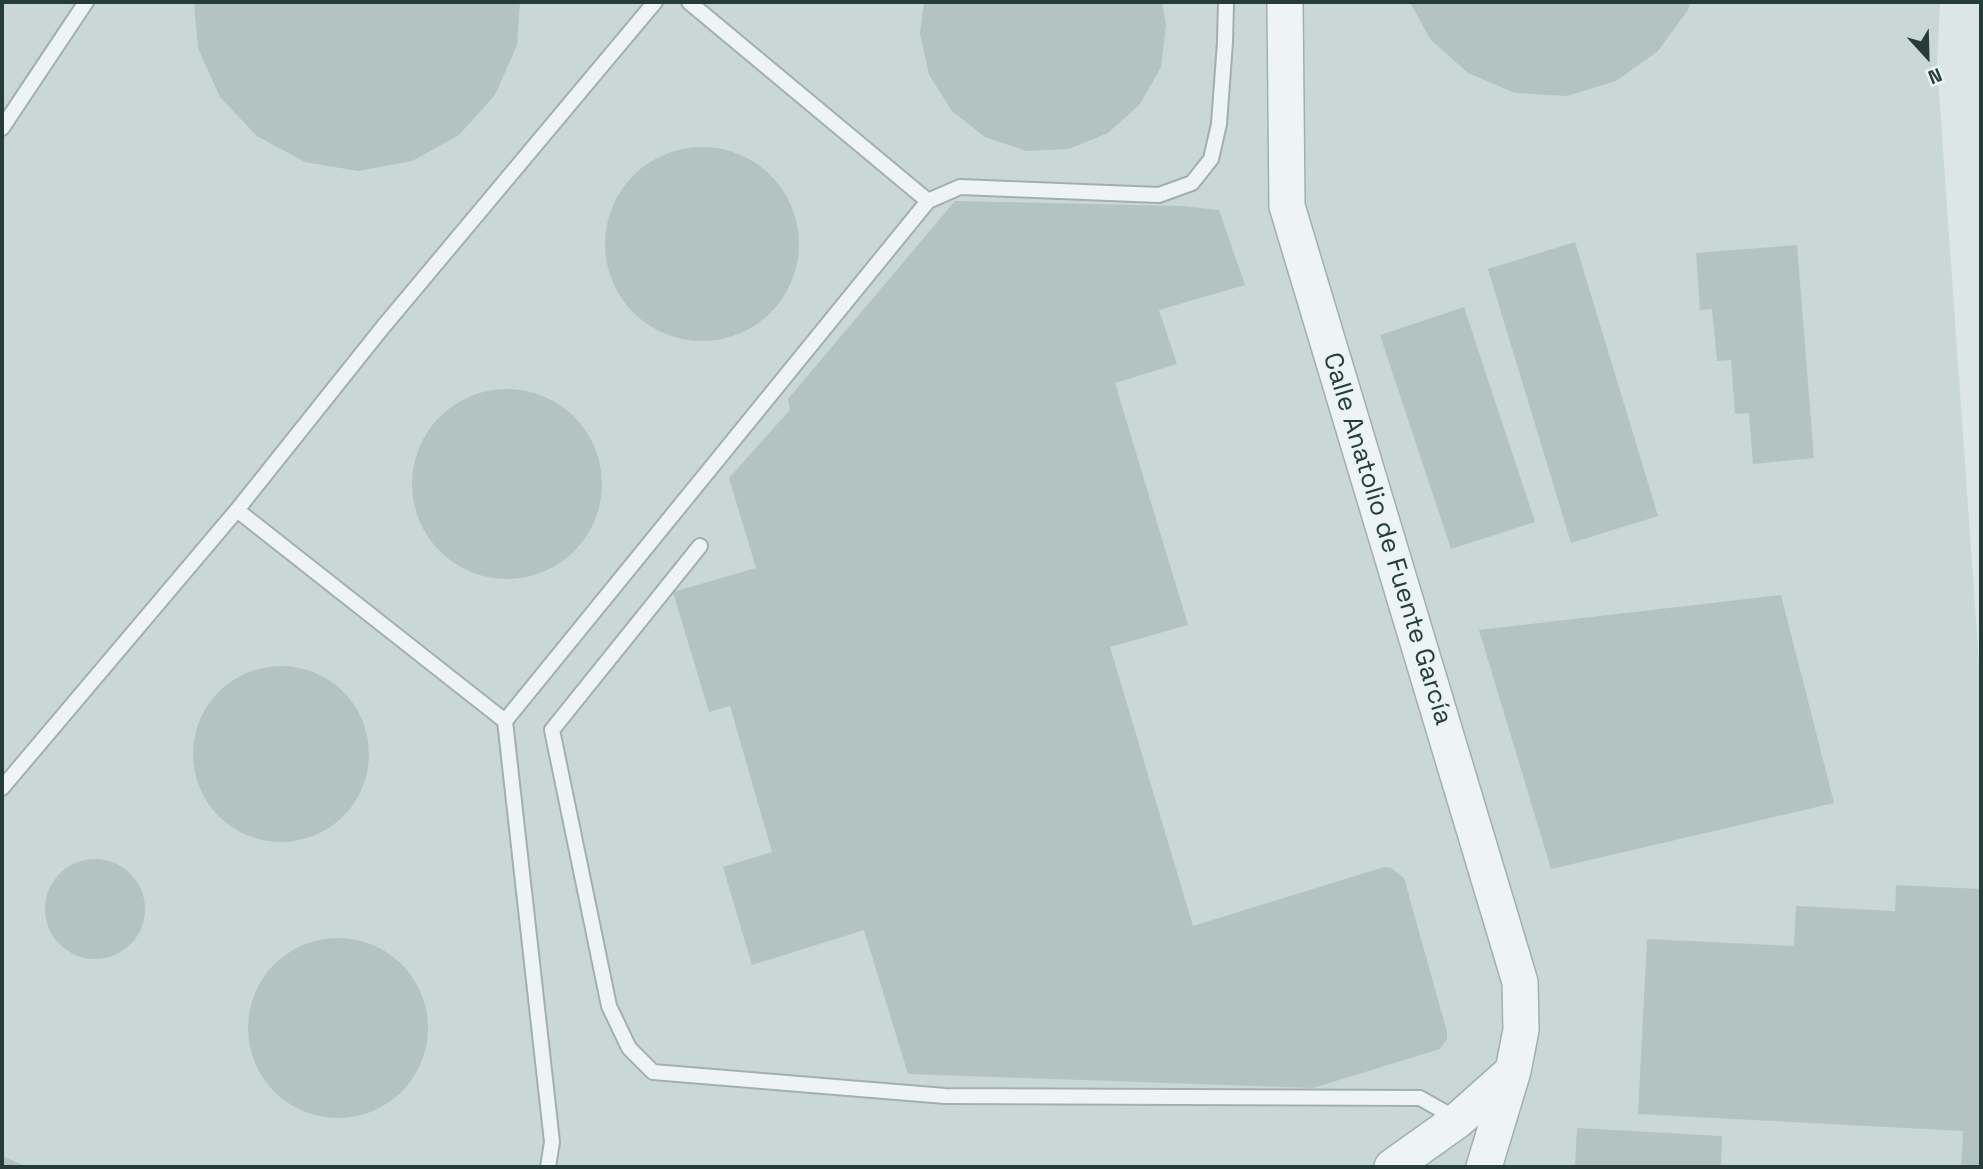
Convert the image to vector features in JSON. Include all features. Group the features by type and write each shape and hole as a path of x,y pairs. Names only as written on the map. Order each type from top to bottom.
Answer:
{"street":[{"name":"Calle Anatolio de Fuente García","path":"1284,2 1287,206 1520,982 1521,1030 1513,1071 1484,1167"},
{"path":"1392,1167 1458,1120 1513,1071"}],"lane":[{"path":"2,128 86,2"},
{"path":"2,788 237,510 383,327 655,2"},
{"path":"690,2 928,201"},
{"path":"505,721 928,201 960,187 1159,195 1192,183 1211,159 1219,124 1226,2"},
{"path":"237,510 505,721 552,1142 548,1167"},
{"path":"700,546 552,730 609,1006 629,1048 653,1072 945,1096 1420,1098 1458,1120"}],"shaded area":[{"path":"2,2 1940,2 1937,64 1981,692 1981,1167 2,1167"}],"building":[{"path":"194,2 520,2 517,45 495,95 459,135 412,161 358,171 305,162 257,136 220,97 198,48"},
{"path":"924,2 1162,2 1166,25 1161,67 1140,104 1108,133 1069,149 1026,151 985,137 952,111 929,75 920,33"},
{"path":"1410,2 1690,2 1688,10 1658,51 1616,81 1567,96 1515,93 1468,73 1430,39"},
{"path":"702,147 739,154 771,175 792,207 799,244 792,281 771,313 739,334 702,341 665,334 633,313 612,281 605,244 612,207 633,175 665,154"},
{"path":"955,201 1182,206 1219,210 1245,285 1159,310 1177,364 1115,383 1188,625 1110,647 1193,926 1384,867 1391,868 1404,878 1447,1032 1447,1039 1440,1049 1313,1088 908,1074 864,930 752,965 723,867 772,852 730,706 709,712 673,592 756,568 729,478 790,410 788,399"},
{"path":"1575,242 1658,516 1571,543 1488,269"},
{"path":"1797,245 1814,458 1753,464 1749,413 1735,414 1731,360 1717,361 1712,309 1700,310 1696,253"},
{"path":"1464,307 1535,522 1451,549 1380,335"},
{"path":"507,389 543,396 574,417 595,448 602,484 595,520 574,551 543,572 507,579 471,572 440,551 419,520 412,484 419,448 440,417 471,396"},
{"path":"1781,595 1834,803 1551,869 1479,630"},
{"path":"281,666 315,673 343,692 362,720 369,754 362,788 343,816 315,835 281,842 247,835 219,816 200,788 193,754 200,720 219,692 247,673"},
{"path":"95,859 123,867 137,881 145,909 137,937 123,951 95,959 67,951 53,937 45,909 53,881 67,867"},
{"path":"1896,885 1981,889 1981,1167 1961,1167 1963,1131 1638,1114 1647,939 1794,946 1796,906 1895,911"},
{"path":"338,938 372,945 402,964 421,994 428,1028 421,1062 402,1092 372,1111 338,1118 304,1111 274,1092 255,1062 248,1028 255,994 274,964 304,945"},
{"path":"1577,1128 1722,1136 1721,1167 1575,1167"},
{"path":"2,1156 28,1167 2,1167"}]}
